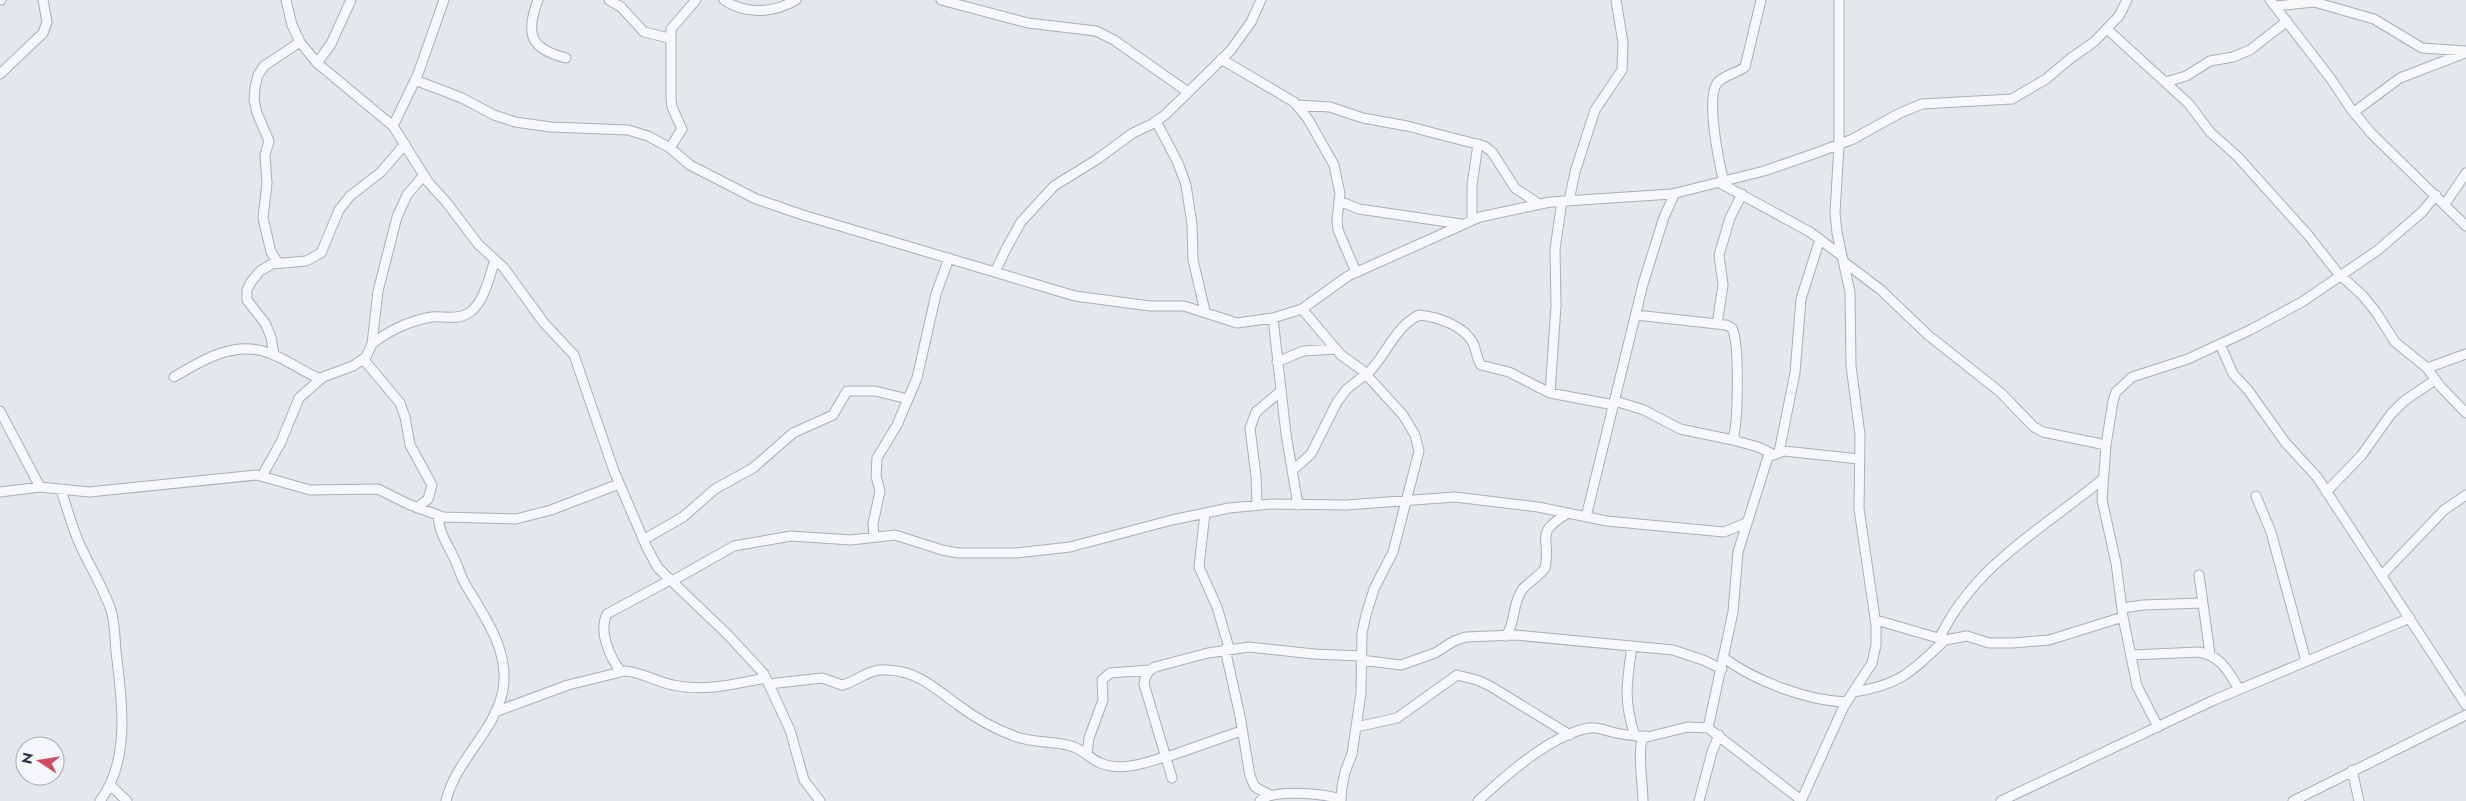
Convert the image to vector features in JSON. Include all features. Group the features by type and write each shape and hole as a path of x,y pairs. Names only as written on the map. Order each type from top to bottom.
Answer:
{"street":[{"path":"0,74 43,33 47,22 43,0"},
{"path":"286,0 292,25 300,42 317,63 393,126 424,175 478,244 495,260 525,296 544,323 574,356 619,484 643,540 658,568 734,641 767,681 790,730 804,780 820,801"},
{"path":"317,63 331,44 351,0"},
{"path":"393,126 415,80 444,0"},
{"path":"538,0 530,27 534,39 539,48 548,54 566,58"},
{"path":"610,0 621,7 644,32 669,38"},
{"path":"670,148 682,129 672,107 669,38 676,20 696,0"},
{"path":"724,0 742,10 768,11 786,6 796,0"},
{"path":"941,0 1028,23 1096,31 1114,40 1188,92"},
{"path":"996,270 1022,222 1054,186 1096,160 1133,133 1156,122 1221,59 1247,28 1261,0"},
{"path":"1550,394 1556,306 1556,249 1566,201 1595,110 1622,70 1623,43 1616,0"},
{"path":"1722,182 1714,117 1714,88 1718,81 1736,74 1745,67 1761,0"},
{"path":"1478,801 1523,762 1570,735 1589,728 1635,736 1646,736 1688,726 1708,728 1719,735 1801,801 1847,702 1872,663 1876,645 1876,620 1861,530 1858,420 1850,366 1850,292 1835,213 1839,145 1839,0"},
{"path":"415,80 462,98 494,115 515,122 552,127 628,130 648,136 670,148 690,165 756,199 949,258 996,270 1075,296 1142,305 1184,306 1205,311 1218,318 1237,323 1273,318 1302,309 1331,286 1356,272 1472,220 1539,204 1675,193 1764,171 1839,145 1922,104 2012,99 2046,79 2094,42 2119,16 2126,0"},
{"path":"2273,3 2371,133 2466,226"},
{"path":"2273,3 2321,4 2374,19 2422,48 2466,52"},
{"path":"2166,82 2186,76 2210,61 2233,57 2250,50 2287,21"},
{"path":"2107,29 2189,104 2210,132 2237,156 2376,312 2395,342 2427,368 2435,380 2466,413"},
{"path":"278,263 272,252 263,218 267,183 265,155 269,141 257,113 254,100 255,87 258,75 264,66 300,42"},
{"path":"2354,112 2400,78 2466,52"},
{"path":"1221,59 1272,88 1297,105 1308,119 1334,165 1339,183 1338,230 1356,272"},
{"path":"1297,105 1330,108 1364,118 1407,126 1478,144 1492,152 1514,188 1539,204"},
{"path":"1156,122 1178,164 1186,185 1192,224 1193,260 1205,311"},
{"path":"274,355 271,337 265,323 247,300 247,290 260,271 272,264 306,261 322,252 338,210 350,196 381,172 405,144"},
{"path":"1472,220 1472,185 1478,144"},
{"path":"2445,204 2466,173"},
{"path":"262,476 281,442 299,398 321,378 364,360 372,344 378,291 397,217 407,196 424,175"},
{"path":"1722,182 1820,239 1881,290 1928,335 2000,392 2034,426 2043,432 2106,445"},
{"path":"1586,517 1654,246 1675,193"},
{"path":"1717,324 1723,285 1719,255 1730,218 1742,194"},
{"path":"2158,727 2137,686 2116,564 2102,500 2106,445 2112,401 2116,392 2132,377 2188,359 2302,302 2378,250 2422,212 2436,195"},
{"path":"1339,201 1359,209 1461,224"},
{"path":"1776,453 1795,373 1801,299 1820,239"},
{"path":"874,536 873,524 880,491 876,476 877,458 897,425 917,378 936,294 949,258"},
{"path":"372,344 386,332 424,319 431,317 458,318 467,314 476,305 495,260"},
{"path":"1260,801 1270,795 1307,794 1341,800 1345,772 1352,754 1361,693 1362,633 1366,614 1374,589 1393,552 1418,451 1415,435 1403,415 1366,374 1336,349 1302,309"},
{"path":"1292,471 1311,454 1337,402 1347,389 1378,364 1392,338 1418,315 1454,325 1464,332 1475,346 1476,356 1481,365 1510,372 1550,394 1614,403 1644,410 1680,430 1733,440 1776,453 1860,459"},
{"path":"1636,315 1726,325 1732,328 1735,333 1737,408 1733,440"},
{"path":"1273,318 1277,362 1298,505"},
{"path":"2220,344 2233,374 2248,390 2285,442 2317,477 2466,705"},
{"path":"174,377 221,353 235,349 251,348 274,355 321,378"},
{"path":"1277,362 1303,351 1336,349"},
{"path":"2427,368 2466,354"},
{"path":"364,360 400,403 406,417 410,445 432,485 428,500 418,508"},
{"path":"2326,492 2361,456 2391,414 2404,401 2435,380"},
{"path":"643,540 683,517 715,489 753,468 793,433 833,415 847,391 875,391 908,399"},
{"path":"1257,505 1256,476 1250,428 1256,412 1281,391"},
{"path":"0,412 40,487"},
{"path":"1708,728 1734,605 1738,552 1764,464 1768,457 1776,453"},
{"path":"0,492 40,487 89,492 241,475 262,476 310,490 378,490 438,516 459,519 516,519 551,510 619,484"},
{"path":"1854,692 1890,684 1909,674 1942,640 1949,618 1966,595 2006,552 2103,479"},
{"path":"61,490 80,544 100,581 111,612 122,693 121,731 115,774 100,801"},
{"path":"2382,575 2444,510 2466,495"},
{"path":"2256,496 2271,532 2306,661"},
{"path":"621,672 614,662 605,636 604,624 607,614 734,546 791,536 851,540 895,535 942,550 1016,553 1070,547 1229,508 1257,505 1346,505 1407,500 1472,498 1586,517 1724,532 1746,523"},
{"path":"1205,513 1199,567 1217,607 1227,649 1250,776 1255,787 1270,795"},
{"path":"1506,636 1513,623 1515,607 1523,589 1545,568 1545,534 1549,526 1568,513"},
{"path":"438,516 442,538 498,643 504,679 503,690 495,712 457,772 446,801"},
{"path":"2199,575 2210,654"},
{"path":"1876,620 1942,640 1967,636 1989,643 2035,642 2123,613 2143,604 2202,603"},
{"path":"2001,801 2019,791 2051,778 2087,758 2239,689 2410,618"},
{"path":"1172,778 1144,684 1145,676 1155,667 1227,649 1260,646 1283,651 1361,658 1401,665 1435,653 1454,641 1466,637 1506,636 1672,650 1703,660 1722,669"},
{"path":"1632,646 1626,680 1626,692 1629,716 1635,736"},
{"path":"2132,655 2156,656 2185,652 2210,654 2219,659 2239,689"},
{"path":"1724,658 1756,678 1817,698 1847,702"},
{"path":"495,712 568,685 621,672 634,672 661,683 689,688 822,678 842,685 858,676 878,670 902,673 925,680 958,705 1014,736 1040,743 1069,746 1087,754 1102,764 1114,766 1143,764 1241,731"},
{"path":"1087,754 1089,738 1102,706 1102,680 1105,676 1110,672 1150,670"},
{"path":"1356,727 1397,718 1457,675 1477,680 1490,686 1570,735"},
{"path":"2293,801 2466,715"},
{"path":"1699,801 1712,752 1719,735"},
{"path":"1643,801 1640,743 1646,736"},
{"path":"2352,770 2359,801"},
{"path":"110,784 127,801"}]}
